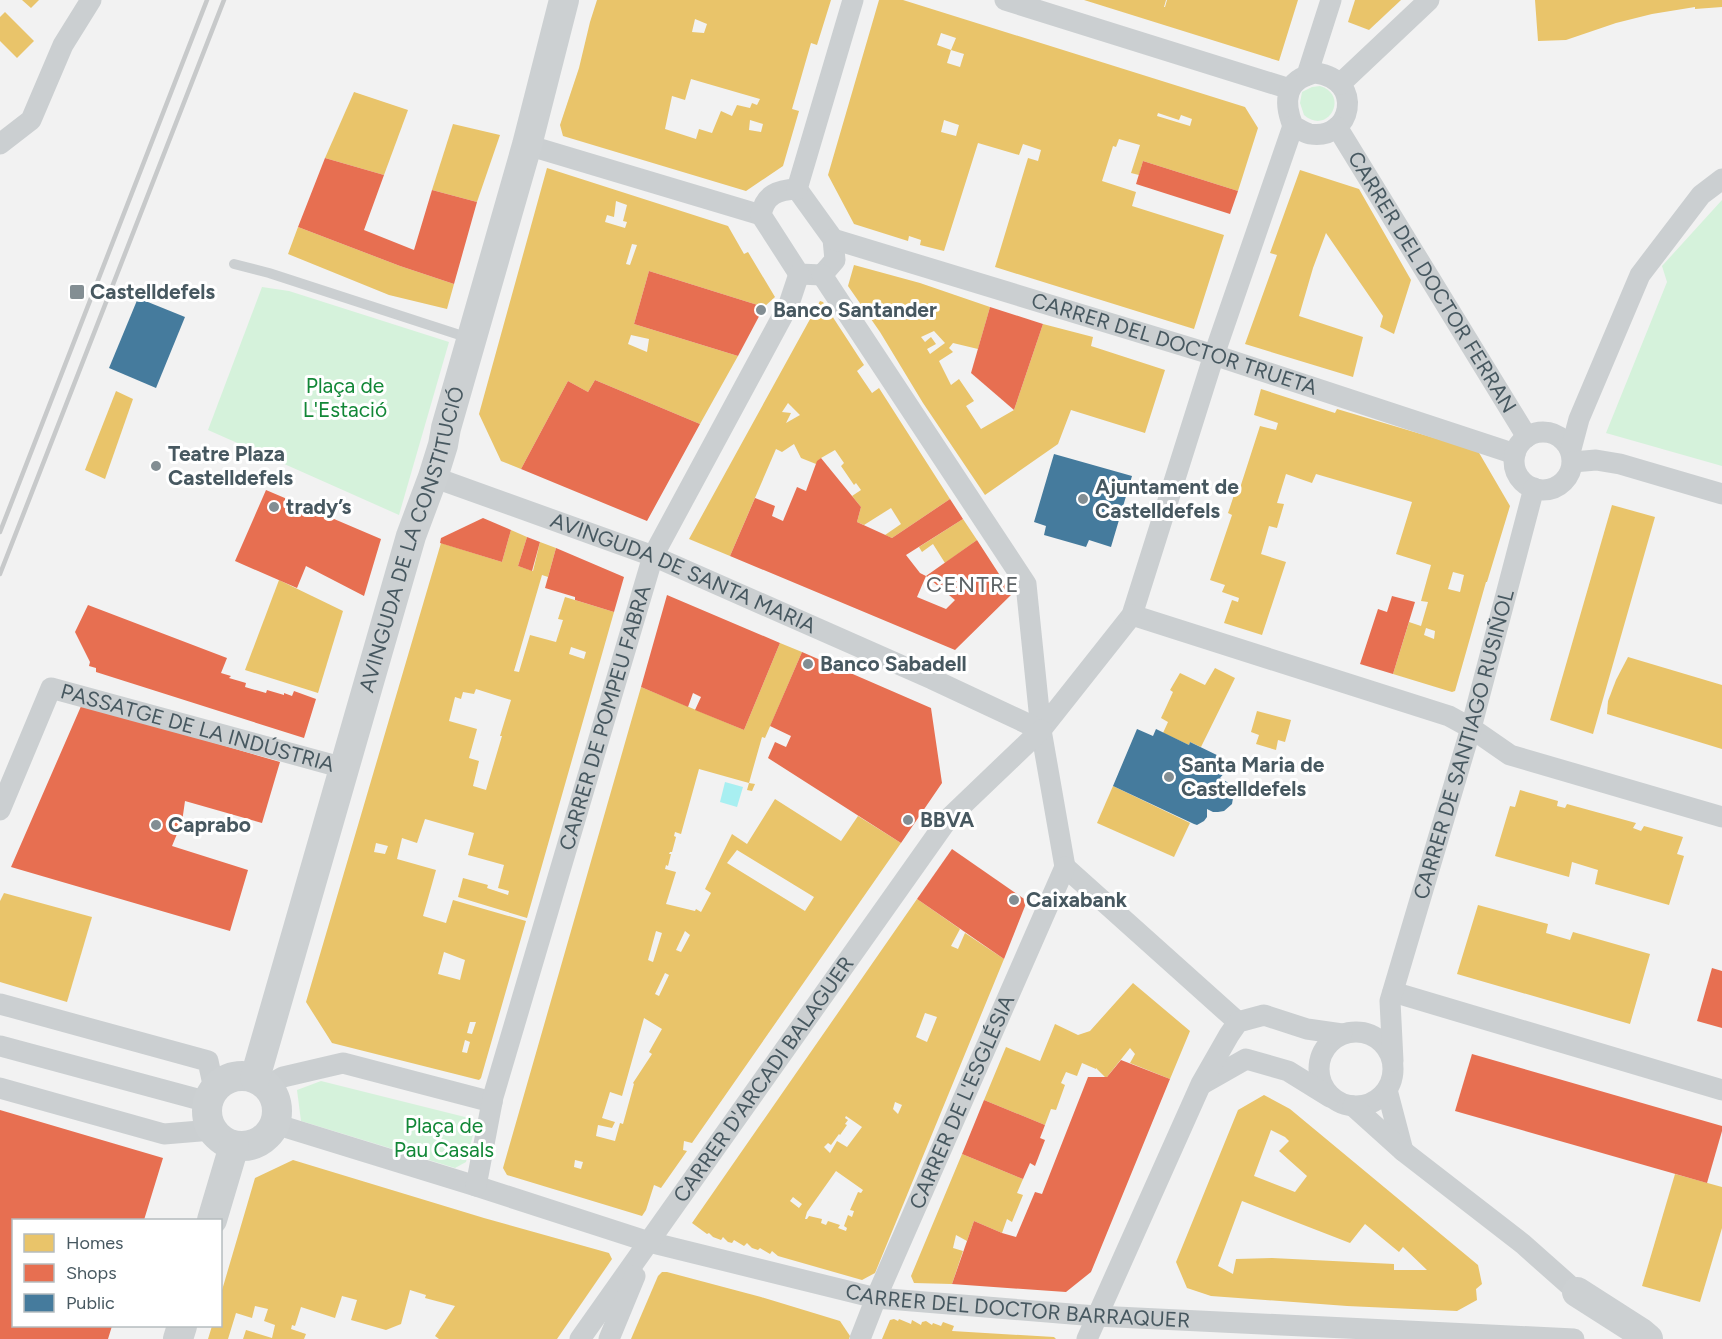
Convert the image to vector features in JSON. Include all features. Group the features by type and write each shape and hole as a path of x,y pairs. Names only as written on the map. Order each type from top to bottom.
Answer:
{"street":[{"path":"0,144 31,120 63,45 91,0"},
{"name":"AVINGUDA DE LA CONSTITUCIÓ","path":"261,1082 344,768 411,536 432,477 472,339 527,145 564,0"},
{"path":"797,189 853,0"},
{"path":"1005,0 1290,89"},
{"path":"1307,75 1331,0"},
{"path":"1340,84 1429,0"},
{"path":"1293,126 1308,133 1322,134 1337,127 1346,114 1348,103 1346,93 1340,84 1326,75 1316,73 1298,80 1290,89 1286,102 1293,126 1214,355 1132,615 1449,716 1510,755 1722,817"},
{"name":"CARRER DEL DOCTOR FERRAN","path":"1337,127 1521,445"},
{"path":"527,145 761,215 799,274 822,275"},
{"path":"1572,455 1565,440 1554,433 1538,432 1521,445 1515,467 1519,477 1526,484 1547,490 1562,483 1570,472 1579,419 1640,275 1701,195 1722,179"},
{"path":"761,215 764,203 779,190 797,189"},
{"path":"797,189 833,239 835,260 822,275"},
{"name":"CARRER DEL DOCTOR TRUETA","path":"833,239 1214,355 1521,445"},
{"name":"CARRER DE POMPEU FABRA","path":"476,1186 492,1102 653,556 789,304 799,274"},
{"path":"822,275 1026,584 1041,730 1065,867 1238,1022"},
{"path":"1572,455 1620,464 1722,494"},
{"name":"AVINGUDA DE SANTA MARIA","path":"432,477 653,556 932,679 1041,730"},
{"name":"CARRER DE SANTIAGO RUSIÑOL","path":"1393,1061 1392,996 1471,728 1534,488"},
{"name":"CARRER D'ARCADI BALAGUER","path":"580,1339 948,819 1041,730 1132,615"},
{"name":"PASSATGE DE LA INDÚSTRIA","path":"0,810 51,688 344,768"},
{"name":"CARRER DE L'ESGLÉSIA","path":"860,1339 1065,867"},
{"path":"1392,996 1722,1090"},
{"name":"CARRER DE SANTIAGO RUSIÑOL","path":"1366,1033 1392,996"},
{"path":"0,1004 208,1061 217,1117"},
{"path":"1087,1339 1201,1084 1238,1022 1264,1015 1307,1029 1342,1034"},
{"path":"1201,1084 1246,1059 1288,1071 1344,1103 1363,1106 1381,1098 1392,1081 1394,1072 1390,1052 1375,1036 1350,1031 1332,1040 1324,1049 1318,1071 1327,1092 1344,1103 1522,1244 1577,1292 1648,1339"},
{"path":"0,1046 217,1117 247,1147 268,1136 275,1124 278,1112 274,1094 261,1082 240,1076 226,1079 217,1117 212,1219"},
{"path":"261,1082 343,1063 492,1102"},
{"path":"0,1088 164,1134 217,1117"},
{"path":"1387,1090 1403,1151"},
{"path":"275,1124 476,1186"},
{"name":"CARRER DEL DOCTOR BARRAQUER","path":"476,1186 649,1242 876,1298 1326,1333 1574,1339"},
{"path":"609,1339 649,1242"},
{"path":"1577,1292 1613,1339"}],"lane":[{"path":"234,264 280,276 472,339"}],"green space":[{"path":"1320,86 1334,97 1332,112 1321,121 1304,115 1300,103 1302,92"},
{"path":"1722,200 1722,466 1606,433 1667,282 1662,266"},
{"name":"Plaça de L'Estació","path":"262,287 289,291 449,342 399,515 208,430"},
{"name":"Plaça de Pau Casals","path":"321,1081 469,1118 475,1127 466,1162 455,1168 301,1121 297,1090"}],"water":[{"path":"725,782 743,787 737,807 720,802"}],"building: Homes":[{"path":"22,0 39,0 31,8"},
{"path":"597,0 831,0 817,45 811,43 792,109 799,111 783,166 746,191 563,136 560,125 579,68","holes":["695,19 707,24 704,33 692,32","691,79 760,99 757,105 752,103 750,108 737,105 732,116 721,111 712,133 699,129 696,139 665,129 672,96 685,100","750,120 763,124 761,132 749,130"]},
{"path":"879,0 903,0 1245,107 1258,128 1238,191 1143,161 1139,175 1131,173 1140,145 1119,139 1116,147 1113,146 1102,181 1136,192 1132,206 1224,235 1194,329 995,267 1028,158 1038,161 1041,150 1023,144 1019,155 978,143 944,251 920,245 921,240 909,236 908,241 854,224 828,175","holes":["941,33 956,38 951,50 937,45","951,50 964,54 960,67 947,63","1158,113 1179,120 1181,115 1192,119 1190,126 1157,116","944,120 959,125 956,136 941,132"]},
{"path":"1084,0 1166,0 1165,7 1167,0 1298,0 1279,61"},
{"path":"1355,0 1401,0 1369,30 1348,22"},
{"path":"1535,0 1722,0 1722,7 1695,9 1695,7 1652,14 1616,23 1566,40 1538,41"},
{"path":"5,12 34,41 17,58 0,41 0,17"},
{"path":"354,92 408,110 384,175 325,158"},
{"path":"453,124 500,135 477,202 432,190"},
{"path":"547,168 728,226 744,254 748,252 775,297 764,307 649,271 634,324 738,356 700,424 595,380 588,392 568,381 521,469 501,461 479,414","holes":["616,201 627,205 623,221 627,222 625,228 605,222 607,215 614,217","632,244 637,245 630,265 626,264","631,335 649,339 647,352 628,344"]},
{"path":"1300,170 1359,189 1411,280 1394,334 1380,327 1383,316 1326,233 1299,316 1363,337 1353,377 1245,344 1277,255 1270,253"},
{"path":"298,227 454,284 447,309 389,295 288,254"},
{"path":"854,265 920,283 990,307 978,349 953,343 949,348 953,352 939,361 951,385 959,379 974,401 966,406 981,429 1014,410 1043,324 1093,337 1091,346 1165,370 1145,433 1071,410 1058,444 985,495 848,286","holes":["934,331 945,343 930,354 927,349 936,344 931,337 925,342 921,337"]},
{"path":"820,301 823,302 864,365 857,371 872,393 879,388 950,499 892,538 885,535 901,524 891,508 864,525 857,522 861,507 852,496 861,490 856,483 854,485 841,466 844,463 835,450 821,458 816,464 801,458 794,444 782,452 776,449 730,556 689,539","holes":["788,403 800,415 786,423 791,413 782,412"]},
{"path":"1261,389 1335,413 1337,409 1478,451 1510,506 1455,691 1393,674 1409,622 1421,626 1428,602 1421,601 1431,565 1396,554 1412,502 1316,474 1312,483 1286,474 1277,503 1284,504 1277,528 1269,526 1261,554 1286,562 1262,635 1224,623 1232,600 1238,602 1239,598 1222,592 1225,585 1210,580 1232,515 1228,513 1236,489 1239,491 1260,426 1276,430 1278,423 1254,415","holes":["1453,572 1464,575 1460,592 1448,589","1426,628 1435,631 1434,639 1424,635"]},
{"path":"116,391 133,399 105,479 85,470"},
{"path":"1612,505 1655,517 1593,734 1550,720"},
{"path":"963,519 977,540 945,563 933,544 922,552 919,547"},
{"path":"511,530 527,537 518,566 533,571 540,542 556,548 548,577 542,575 514,671 519,672 530,635 556,642 563,620 558,619 565,597 614,612 527,918 458,897 463,878 488,885 487,888 508,895 509,891 498,888 504,865 468,855 474,833 425,819 417,843 402,838 397,859 436,870 423,916 446,923 453,900 526,921 479,1080 332,1043 306,1002 441,543 502,562","holes":["571,647 586,652 584,659 569,654","476,689 511,700 486,790 473,786 479,761 469,758 477,729 449,721 455,697 461,699 463,692 474,694","376,843 388,846 385,854 374,852","444,952 465,960 460,980 438,974","470,1022 476,1022 472,1034 467,1033","465,1040 470,1042 467,1053 462,1052"]},
{"path":"279,580 343,611 318,693 245,670"},
{"path":"780,643 802,652 765,738 762,737 749,783 699,769 681,834 675,832 672,852 669,854 671,854 668,866 666,865 665,869 676,872 666,904 695,911 696,909 701,912 711,893 705,889 732,834 747,844 775,799 841,841 858,816 901,843 692,1143 684,1141 683,1150 687,1151 661,1188 654,1185 642,1216 507,1175 503,1168 641,687 744,730","holes":["737,850 814,897 805,911 727,863","656,931 662,933 653,962 648,960","685,931 690,935 681,952 676,950","665,973 669,975 659,996 655,994","644,1018 662,1029 649,1052 652,1054 633,1083 623,1124 620,1123 615,1141 596,1136 598,1125 612,1128 615,1122 602,1118 610,1092 622,1096","575,1160 583,1162 581,1169 574,1167"]},
{"path":"1628,657 1722,685 1722,749 1607,714 1608,701"},
{"path":"1215,668 1235,678 1201,747 1190,742 1189,745 1163,733 1168,722 1161,718 1173,692 1170,690 1180,673 1205,685"},
{"path":"1257,711 1291,720 1285,742 1278,740 1276,750 1256,744 1259,735 1251,732"},
{"path":"749,783 755,784 752,791 747,790"},
{"path":"1113,786 1190,823 1174,857 1097,823"},
{"path":"1520,790 1558,801 1557,806 1565,808 1567,804 1636,823 1633,828 1641,831 1644,826 1683,837 1677,854 1684,856 1669,905 1595,884 1598,870 1572,862 1569,877 1495,856 1510,806 1515,807"},
{"path":"4,893 92,917 67,1002 0,982 0,901"},
{"path":"917,899 960,929 951,946 958,949 965,933 1004,959 875,1273 862,1280 778,1256 772,1251 770,1254 760,1248 758,1250 752,1248 747,1243 744,1246 734,1240 732,1243 728,1242 723,1237 721,1240 707,1234 692,1223","holes":["925,1013 937,1017 927,1042 916,1037","895,1102 902,1105 898,1114 893,1109","846,1116 862,1127 847,1147 837,1141 830,1153 824,1147 828,1143 831,1145 840,1135 847,1125 845,1124 848,1120","836,1171 863,1190 861,1193 858,1192 850,1210 854,1211 852,1217 848,1215 844,1226 847,1228 846,1231 838,1228 840,1225 828,1221 826,1225 821,1223 822,1219 809,1216 805,1219 807,1212","793,1197 802,1204 799,1208 790,1201"]},
{"path":"1478,905 1548,924 1546,933 1570,940 1573,932 1650,954 1630,1024 1457,974"},
{"path":"1133,983 1190,1031 1170,1079 1130,1063 1135,1054 1130,1048 1107,1077 1096,1068 1082,1063 1077,1076 1066,1072 1061,1083 1065,1085 1056,1110 1051,1109 1045,1125 984,1100 1006,1047 1040,1061 1055,1024 1078,1035 1090,1031"},
{"path":"1264,1095 1290,1109 1478,1265 1482,1284 1476,1289 1477,1300 1457,1311 1211,1296 1187,1288 1176,1262 1238,1110","holes":["1271,1130 1289,1141 1279,1151 1307,1176 1295,1192 1254,1176","1242,1201 1350,1243 1365,1224 1399,1252 1403,1247 1427,1270 1394,1270 1394,1264 1272,1258 1236,1259 1233,1274 1218,1266"]},
{"path":"962,1154 1023,1179 1017,1193 1023,1195 1012,1222 1007,1219 1002,1233 974,1221 967,1241 956,1235 953,1248 963,1251 952,1284 914,1283 911,1276"},
{"path":"293,1160 609,1253 612,1259 557,1339 439,1339 435,1336 455,1306 425,1298 426,1295 410,1290 401,1324 386,1330 351,1320 357,1300 342,1296 335,1318 301,1307 295,1326 292,1325 291,1329 306,1334 304,1339 243,1339 246,1330 272,1338 275,1325 264,1321 268,1309 255,1306 252,1318 236,1313 228,1339 208,1339 212,1327 222,1327 222,1290 255,1178"},
{"path":"1675,1174 1722,1187 1722,1228 1700,1302 1642,1286"},
{"path":"662,1272 761,1297 840,1321 850,1336 849,1339 631,1339 658,1276"},
{"path":"890,1320 911,1324 912,1320 921,1325 926,1321 932,1325 933,1323 941,1326 943,1322 954,1326 952,1331 1054,1337 1056,1339 882,1339"}],"building: Shops":[{"path":"325,158 384,175 364,230 414,250 432,190 477,202 454,284 298,227"},
{"path":"1143,161 1238,191 1230,214 1136,184"},
{"path":"649,271 764,307 738,356 634,324"},
{"path":"990,307 1043,324 1014,410 971,373"},
{"path":"595,380 700,424 647,521 521,469 568,381 588,392"},
{"path":"821,458 861,507 857,522 892,538 950,499 963,519 906,555 920,573 926,576 977,540 1012,594 955,650 730,556 755,498 775,506 772,516 783,521 797,487 806,491 817,461","holes":["926,576 955,600 946,609 917,597"]},
{"path":"266,490 381,539 364,596 306,566 297,588 235,561"},
{"path":"483,518 511,530 502,562 440,543 441,538"},
{"path":"527,537 540,542 532,571 518,566"},
{"path":"556,548 624,577 614,612 545,588"},
{"path":"667,595 780,643 744,730 695,710 701,697 693,693 688,707 641,687"},
{"path":"1392,596 1415,602 1393,674 1360,664 1378,609 1387,612"},
{"path":"88,605 227,658 221,673 246,683 245,687 266,693 267,690 292,696 294,691 316,699 304,738 96,672 96,668 89,666 90,662 75,632"},
{"path":"802,652 931,708 942,783 901,843 768,758 775,742 786,747 791,736 770,726"},
{"path":"82,704 280,762 262,823 185,801 182,822 172,846 248,870 230,931 11,867"},
{"path":"952,849 1027,901 1004,959 917,899"},
{"path":"1712,968 1722,971 1722,1028 1697,1021"},
{"path":"1472,1054 1722,1126 1707,1183 1455,1111"},
{"path":"1121,1060 1170,1079 1091,1272 1066,1292 952,1284 974,1221 1016,1237 1035,1192 1042,1194 1088,1077 1107,1077"},
{"path":"984,1100 1045,1125 1040,1138 1045,1140 1035,1166 1030,1163 1023,1179 962,1154"},
{"path":"0,1110 163,1158 144,1219 12,1219 12,1327 112,1327 108,1339 0,1339"}],"building: Public":[{"path":"138,298 185,317 156,388 109,368"},
{"name":"Ajuntament de Castelldefels","path":"1054,454 1132,476 1111,547 1089,540 1086,547 1044,535 1046,526 1034,522"},
{"name":"Santa Maria de Castelldefels","path":"1137,729 1153,736 1156,729 1223,758 1227,765 1226,771 1220,778 1232,788 1232,804 1224,811 1213,812 1207,809 1207,817 1197,825 1113,786"}],"railway":[{"path":"0,532 207,0"},
{"path":"0,574 224,0"}],"place":[{"name":"Castelldefels","path":"77,292"},
{"name":"Banco Santander","path":"761,310"},
{"name":"Teatre Plaza Castelldefels","path":"156,466"},
{"name":"Ajuntament de Castelldefels","path":"1083,499"},
{"name":"trady’s","path":"274,507"},
{"name":"Banco Sabadell","path":"808,664"},
{"name":"Santa Maria de Castelldefels","path":"1169,777"},
{"name":"BBVA","path":"908,820"},
{"name":"Caprabo","path":"156,825"},
{"name":"Caixabank","path":"1014,900"}],"district":[{"name":"CENTRE","path":"973,584"}]}
